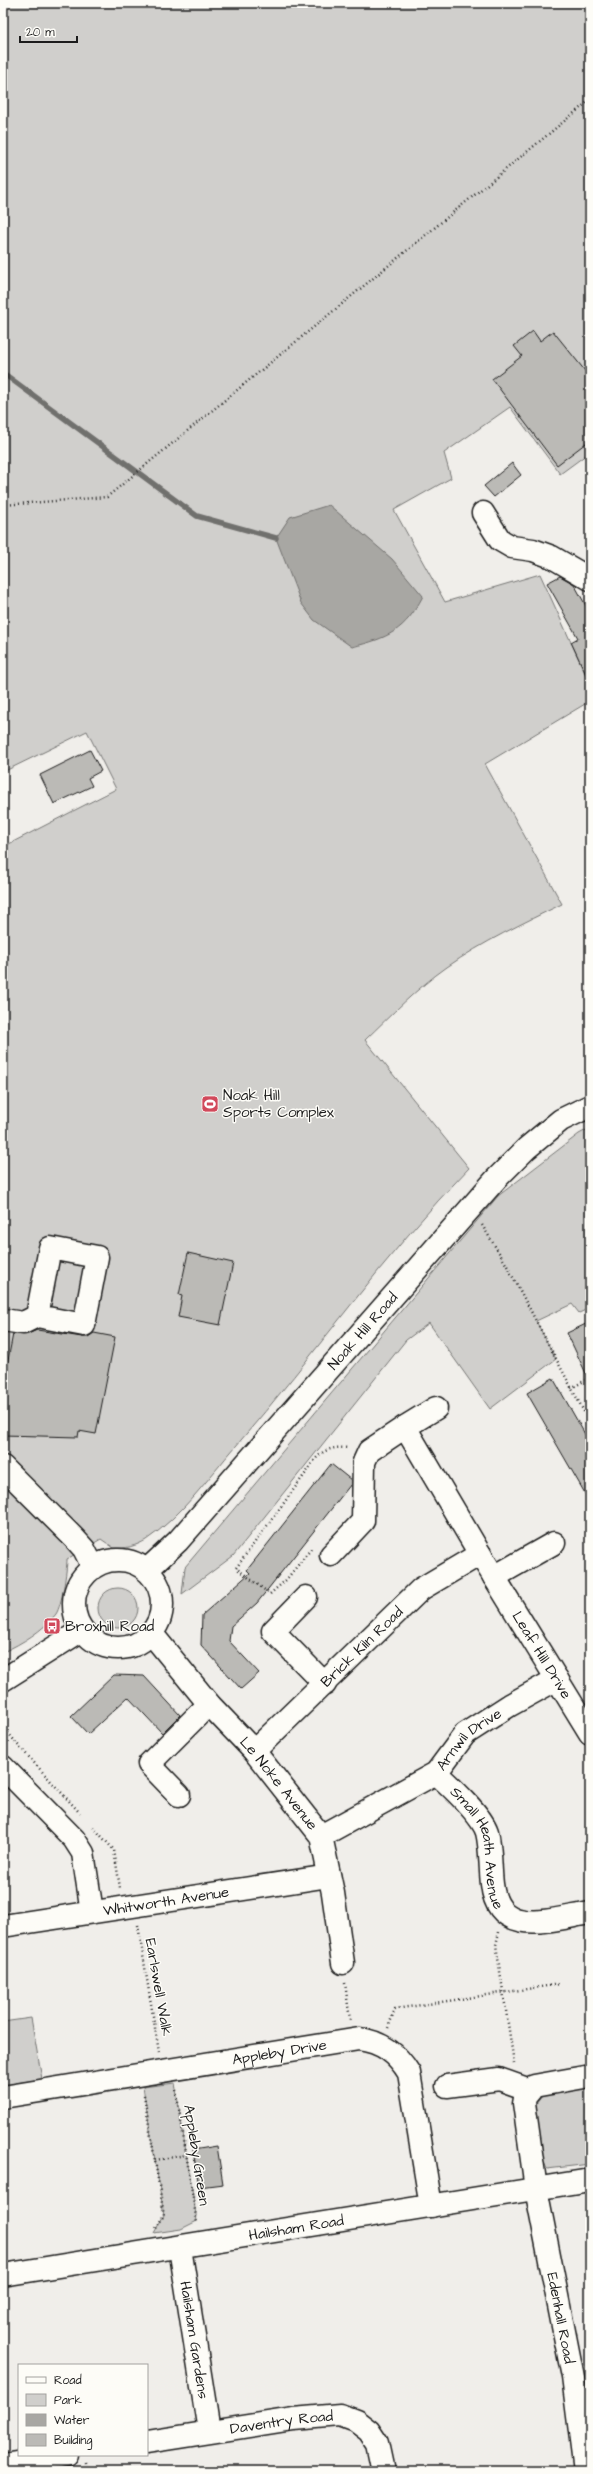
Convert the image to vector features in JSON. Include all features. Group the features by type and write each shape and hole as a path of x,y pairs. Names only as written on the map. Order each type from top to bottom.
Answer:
{"street":[{"path":"483,514 500,540 512,548 533,550 552,557 590,579"},
{"name":"Noak Hill Road","path":"148,1570 178,1540 471,1207 527,1148 562,1120 590,1106"},
{"path":"3,1320 23,1323 37,1316"},
{"path":"323,1549 363,1521 364,1462 373,1448 436,1408"},
{"name":"Leaf Hill Drive","path":"405,1427 480,1554 590,1733"},
{"path":"3,1467 76,1539 84,1549 93,1566"},
{"path":"494,1577 554,1543"},
{"name":"Brick Kiln Road","path":"254,1751 422,1589 480,1554"},
{"path":"109,1560 124,1560 139,1564 148,1570 155,1578 161,1594 162,1611 152,1634 137,1644 121,1648 100,1645 82,1630 75,1616 73,1604 78,1584 93,1566 109,1560"},
{"path":"306,1597 273,1631 325,1684"},
{"path":"3,1680 82,1630"},
{"name":"Le Noke Avenue","path":"152,1634 209,1704 254,1751 321,1836 343,1963"},
{"name":"Arnwil Drive","path":"321,1836 436,1773 465,1734 510,1705 557,1679"},
{"path":"179,1795 149,1764 209,1704"},
{"path":"4,1770 74,1839 83,1853 92,1912"},
{"name":"Small Heath Avenue","path":"436,1773 466,1801 487,1831 492,1886 497,1905 506,1914 526,1923 590,1913"},
{"name":"Whitworth Avenue","path":"3,1926 329,1876"},
{"name":"Appleby Drive","path":"3,2097 352,2040 373,2041 401,2059 412,2083 418,2138 431,2206"},
{"path":"447,2086 499,2079 530,2090 541,2083 590,2076"},
{"name":"Edenhall Road","path":"530,2090 524,2103 536,2189 573,2377 586,2462"},
{"name":"Hailsham Road","path":"3,2275 190,2246 590,2180"},
{"name":"Hailsham Gardens","path":"190,2246 209,2431"},
{"name":"Daventry Road","path":"148,2442 209,2431 293,2419 340,2415 356,2421 369,2432 377,2443 383,2471"},
{"path":"3,2465 61,2456"}],"path":[{"path":"3,505 107,497 590,100"},
{"path":"471,1207 506,1264 590,1423"},
{"path":"571,1388 590,1378"},
{"path":"323,1549 270,1594 236,1568 308,1470 315,1457 329,1448 373,1448"},
{"name":"Earlswell Walk","path":"135,1906 168,2070"},
{"path":"506,1914 496,1938 516,2074 530,2090"},
{"path":"343,1963 352,2040"},
{"path":"381,2045 395,2010 504,1991 560,1984"},
{"name":"Appleby Green","path":"168,2070 186,2155 190,2246"},
{"path":"141,2075 164,2215 144,2253"},
{"path":"155,2160 186,2155"}],"green space":[{"path":"3,3 590,3 590,452 560,474 510,407 444,453 451,478 394,510 445,602 540,574 590,684 590,701 485,764 562,904 489,941 447,967 394,1011 365,1040 469,1168 408,1235 265,1411 183,1508 159,1530 138,1544 130,1547 114,1548 101,1539 67,1559 62,1596 56,1614 45,1626 32,1636 3,1652 3,847 116,789 87,731 3,772"},
{"path":"590,1128 590,1308 579,1313 572,1304 536,1321 556,1359 490,1409 429,1323 406,1340 233,1556 182,1594 185,1567 498,1196 579,1134"},
{"path":"122,1588 129,1591 135,1597 138,1608 137,1616 129,1625 122,1628 114,1628 107,1625 99,1616 98,1604 101,1597 110,1589"},
{"path":"31,2018 42,2079 3,2085 3,2022"},
{"path":"175,2083 197,2221 181,2229 154,2233 164,2215 143,2087"},
{"path":"590,2084 590,2164 547,2169 539,2151 535,2105 547,2090"}],"water":[{"path":"329,505 392,559 423,596 409,617 394,631 376,640 352,647 314,620 301,603 276,538 290,517"}],"building":[{"path":"533,331 540,341 553,331 590,377 590,440 557,465 492,379 522,356 514,346"},
{"path":"512,463 521,475 494,497 484,486"},
{"path":"560,576 574,584 590,613 590,683 571,642 578,638 547,583"},
{"path":"90,750 101,771 88,778 92,786 54,804 40,775"},
{"path":"188,1253 233,1263 220,1325 178,1317 182,1296 179,1295"},
{"path":"590,1322 590,1382 567,1333"},
{"path":"37,1330 82,1337 88,1337 94,1333 115,1337 96,1434 79,1431 78,1437 3,1435 3,1386 13,1334 28,1334"},
{"path":"553,1378 590,1443 590,1502 527,1393"},
{"path":"331,1464 351,1480 351,1484 257,1603 231,1626 229,1641 259,1673 241,1689 201,1645 202,1615 250,1573 247,1570"},
{"path":"114,1675 144,1676 180,1715 162,1733 128,1697 88,1734 71,1716"},
{"path":"217,2146 223,2184 199,2187 193,2150"}],"waterway":[{"path":"3,373 197,516 276,538"}],"place":[{"name":"Noak Hill Sports Complex","path":"210,1104"},
{"name":"Broxhill Road","path":"52,1626"}]}
